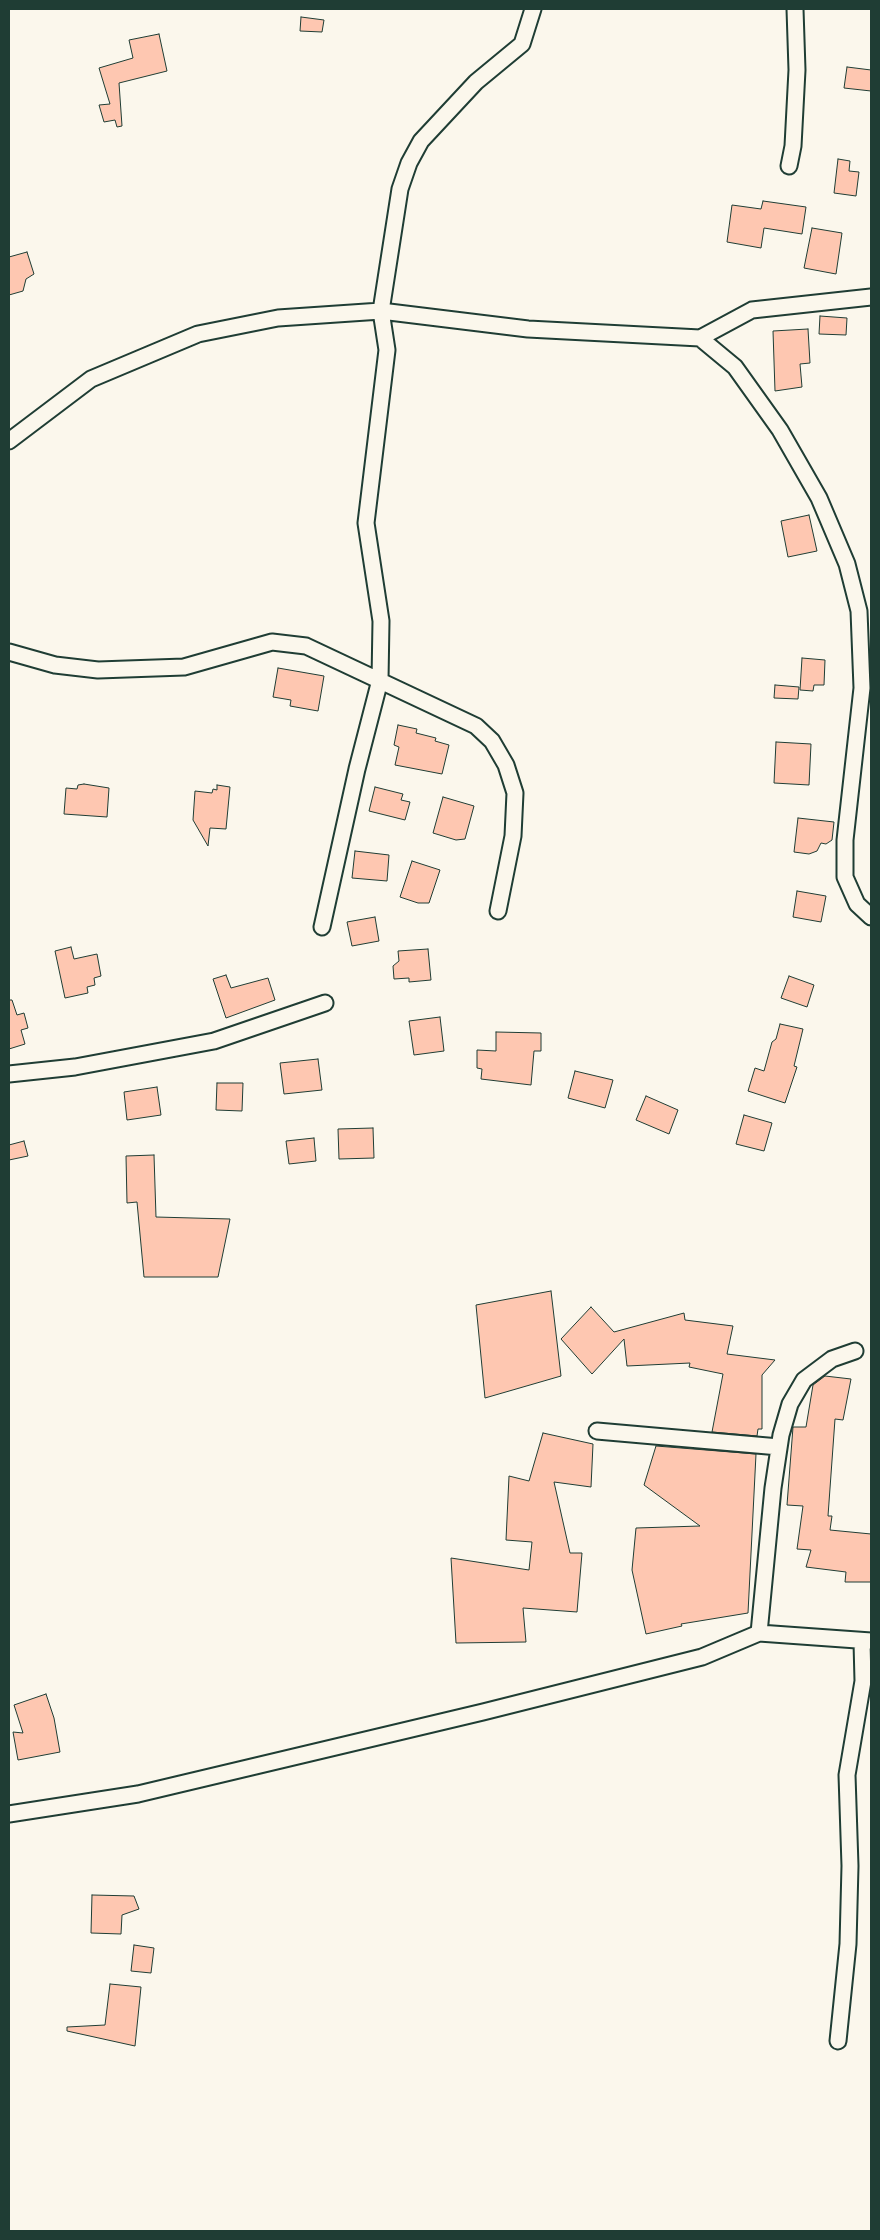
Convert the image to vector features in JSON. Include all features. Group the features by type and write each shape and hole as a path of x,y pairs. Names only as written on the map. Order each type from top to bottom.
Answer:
{"street":[{"path":"322,926 357,769 380,680 381,621 366,523 387,350 381,311 400,188 421,141 459,100 522,44 533,9"},
{"path":"789,166 793,146 797,70 795,9"},
{"path":"9,442 91,378 198,334 278,318 381,311 528,329 700,338 752,310 871,297"},
{"path":"700,338 735,367 780,430 819,498 847,564 859,611 862,688 845,840 845,877 857,904 871,917"},
{"path":"9,652 55,665 98,670 184,667 272,642 306,646 476,726 492,741 506,765 515,793 513,836 498,911"},
{"path":"9,1074 75,1067 214,1042 325,1003"},
{"path":"759,1634 773,1488 779,1447 790,1404 804,1380 832,1359 855,1351"},
{"path":"597,1431 779,1447"},
{"path":"9,1814 138,1794 482,1712 702,1657 759,1634 809,1636 867,1642 863,1681 848,1776 850,1866 848,1944 838,2041"}],"building":[{"path":"301,17 324,20 322,32 300,31"},
{"path":"159,34 167,71 119,83 122,126 117,127 115,120 104,122 99,105 110,104 99,68 133,58 129,40"},
{"path":"847,67 871,70 871,91 844,88"},
{"path":"838,159 850,161 849,171 859,172 856,196 834,193"},
{"path":"763,201 806,207 802,234 764,228 761,248 727,242 732,205 761,209"},
{"path":"812,228 842,233 836,274 804,268"},
{"path":"27,252 34,274 26,279 23,291 9,295 9,257"},
{"path":"820,316 847,318 846,335 819,334"},
{"path":"808,329 810,363 800,364 802,387 775,391 773,331"},
{"path":"809,515 817,551 788,557 781,521"},
{"path":"802,658 825,660 824,685 814,685 813,691 800,690"},
{"path":"278,668 324,676 318,711 290,706 291,700 273,697"},
{"path":"775,685 799,687 798,699 774,698"},
{"path":"398,725 417,729 416,733 436,738 435,741 449,745 442,774 395,765 399,747 394,745"},
{"path":"776,742 811,744 809,785 774,783"},
{"path":"84,784 109,788 107,817 64,814 66,788 77,789 78,785"},
{"path":"217,785 230,787 226,829 210,828 208,846 193,820 195,791 212,793 213,789 217,790"},
{"path":"375,787 403,794 401,800 410,802 405,820 369,811"},
{"path":"443,797 474,806 465,839 456,840 433,833"},
{"path":"798,818 834,822 832,840 826,844 821,843 817,851 809,854 794,852"},
{"path":"355,851 389,855 387,881 352,878"},
{"path":"412,861 440,870 429,903 418,903 400,897"},
{"path":"797,891 826,896 821,922 793,917"},
{"path":"375,917 379,941 352,946 347,922"},
{"path":"71,947 74,959 97,954 101,976 94,978 95,985 87,987 88,993 65,998 55,951"},
{"path":"428,949 431,980 409,982 409,978 394,979 393,966 399,961 398,951"},
{"path":"226,975 231,988 268,978 275,1000 226,1018 213,979"},
{"path":"789,976 814,985 807,1007 781,998"},
{"path":"9,1000 12,1000 17,1015 24,1013 28,1028 21,1030 25,1044 9,1049"},
{"path":"440,1017 444,1051 414,1055 409,1021"},
{"path":"780,1024 803,1029 794,1066 797,1067 785,1103 748,1091 755,1068 764,1071 772,1042 776,1039"},
{"path":"496,1032 541,1033 541,1051 534,1051 531,1085 481,1079 482,1069 477,1068 477,1050 496,1051"},
{"path":"318,1059 322,1090 284,1094 280,1063"},
{"path":"575,1071 613,1080 605,1108 568,1098"},
{"path":"217,1083 243,1083 242,1111 216,1110"},
{"path":"157,1087 161,1115 127,1120 124,1092"},
{"path":"646,1096 678,1110 669,1134 636,1120"},
{"path":"744,1115 772,1123 764,1151 736,1144"},
{"path":"373,1128 374,1158 339,1159 338,1129"},
{"path":"314,1138 316,1161 289,1164 286,1141"},
{"path":"24,1141 28,1156 9,1160 9,1145"},
{"path":"154,1155 156,1217 230,1219 218,1277 144,1277 137,1202 127,1203 126,1156"},
{"path":"551,1291 561,1376 485,1398 476,1305"},
{"path":"591,1307 614,1332 684,1313 685,1320 733,1326 727,1354 775,1360 762,1375 762,1429 758,1429 757,1436 712,1432 723,1374 689,1367 690,1363 627,1366 624,1339 592,1374 561,1339"},
{"path":"825,1376 851,1379 843,1420 835,1419 828,1516 832,1516 830,1530 871,1534 871,1582 845,1582 846,1572 806,1567 811,1550 797,1549 803,1506 787,1505 793,1427 806,1427 813,1385"},
{"path":"543,1433 593,1444 591,1487 554,1482 570,1553 582,1553 577,1612 523,1608 526,1642 456,1643 451,1558 529,1570 532,1542 506,1540 509,1476 529,1481"},
{"path":"656,1446 756,1454 748,1613 681,1624 682,1626 646,1634 632,1570 636,1528 700,1526 644,1485"},
{"path":"46,1694 54,1718 60,1752 18,1760 13,1732 23,1733 14,1705"},
{"path":"92,1895 134,1896 139,1909 122,1915 121,1934 91,1933"},
{"path":"134,1945 154,1948 151,1973 131,1971"},
{"path":"110,1984 141,1987 135,2046 67,2031 67,2027 105,2025"}]}
